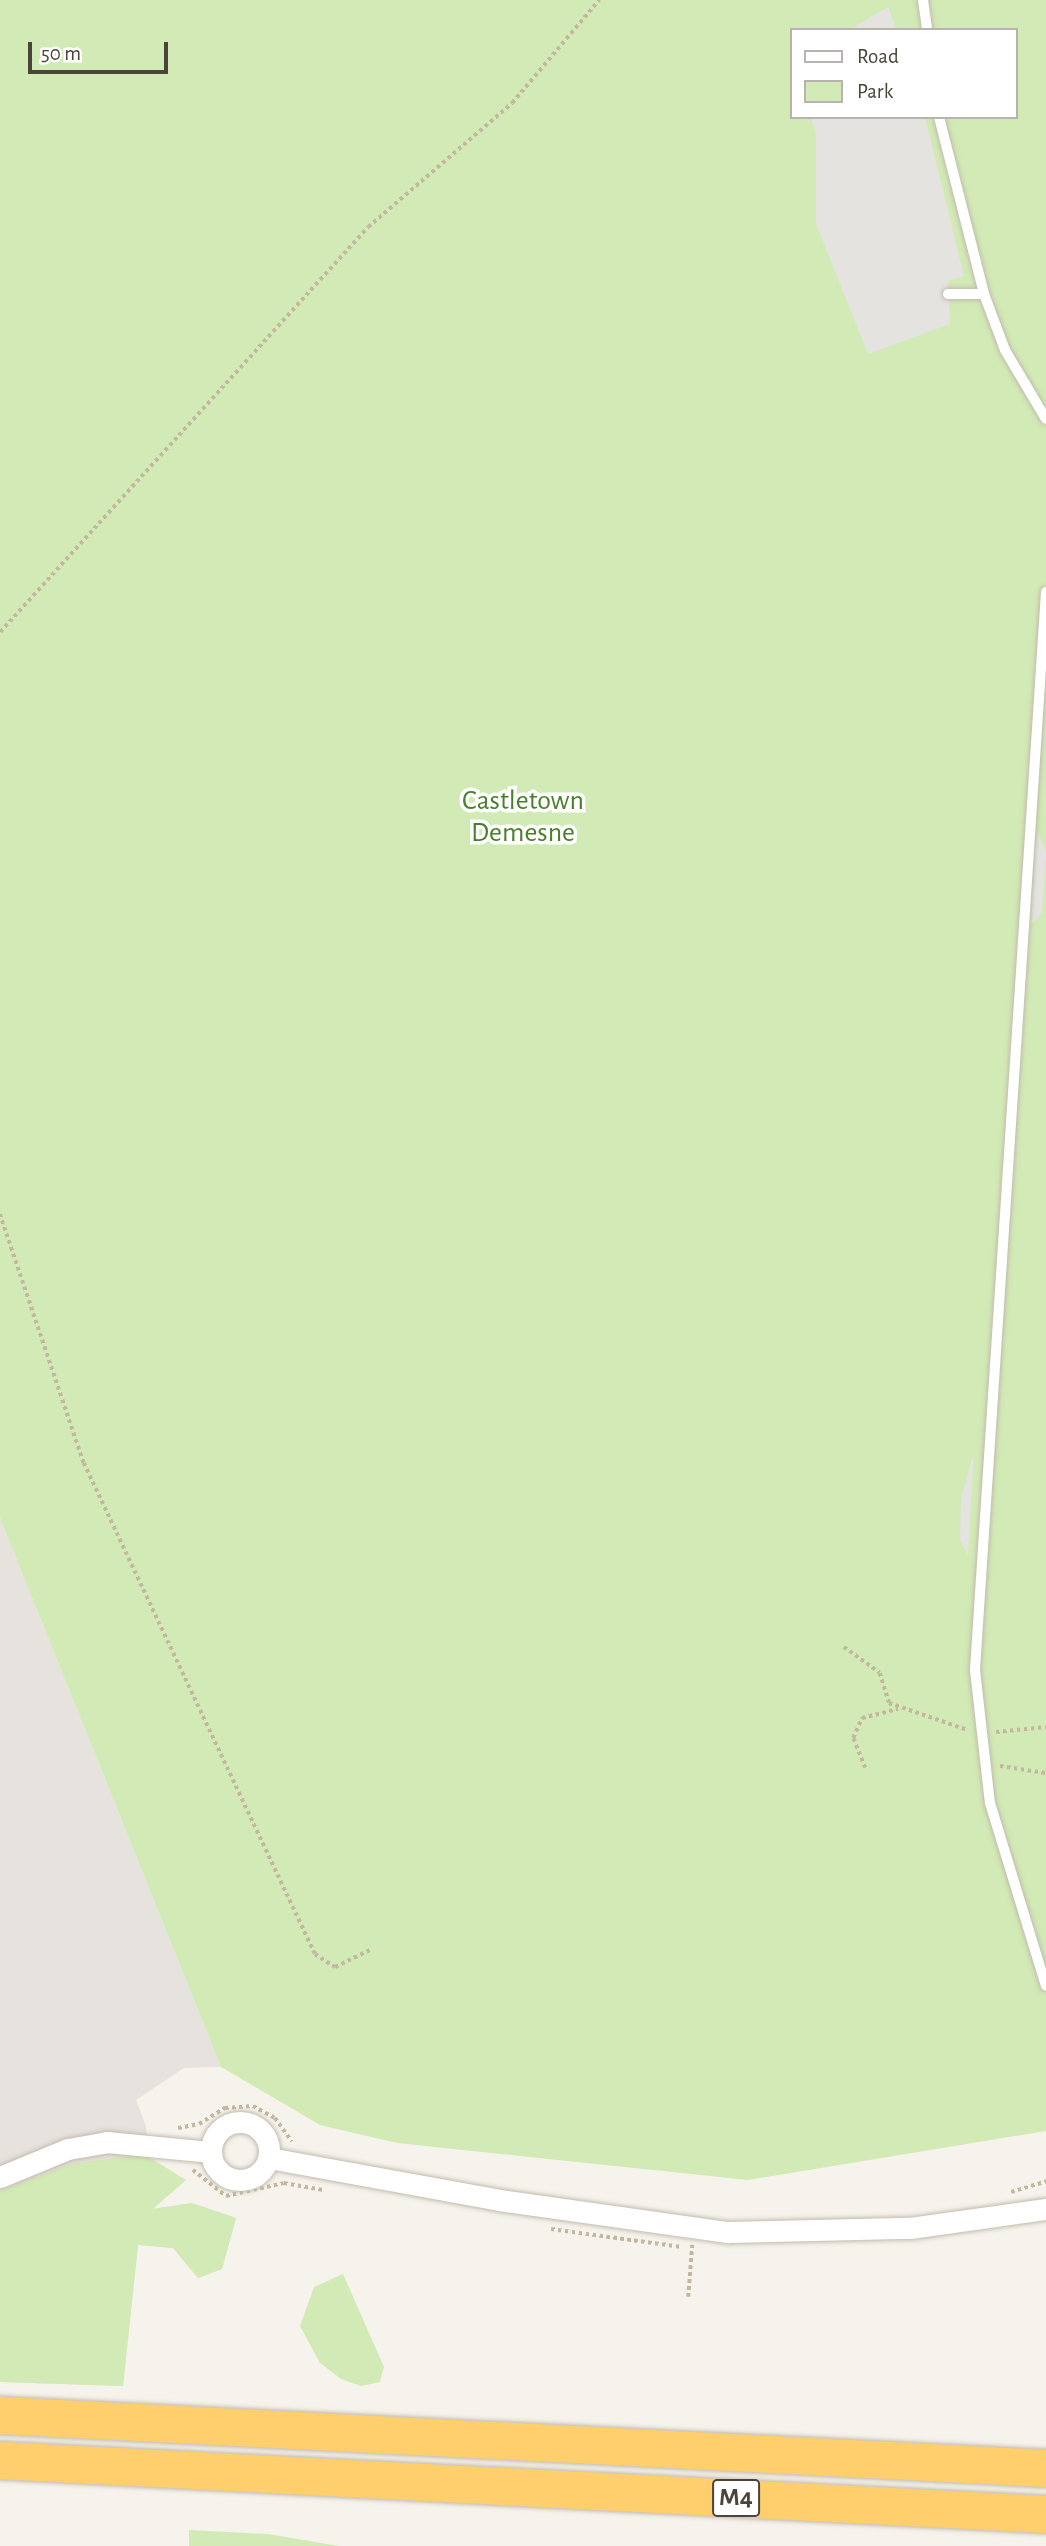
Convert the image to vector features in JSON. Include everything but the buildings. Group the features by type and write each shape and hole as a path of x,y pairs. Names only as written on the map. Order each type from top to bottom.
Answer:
{"highway":[{"name":"M4","path":"0,2415 1046,2468"},
{"path":"611,2445 750,2433 1046,2446"},
{"name":"M4","path":"0,2460 1046,2514"},
{"path":"425,2483 627,2506 1046,2535"}],"street":[{"path":"240,2122 263,2133 269,2158 260,2173 234,2180 219,2172 210,2152 217,2132 240,2122"},
{"path":"0,2177 68,2148 107,2142 210,2152"},
{"path":"269,2158 694,2230 833,2234 1046,2209"}],"lane":[{"path":"923,0 927,28"},
{"path":"940,119 984,294 1005,350 1046,419"},
{"path":"948,294 984,294"},
{"path":"1046,592 994,1322 975,1670 984,1767 1000,1847 1046,1986"}],"path":[{"path":"0,632 368,227 512,103 599,0"},
{"path":"0,1214 84,1463 316,1954 335,1967 370,1950"},
{"path":"844,1647 868,1658 880,1673 884,1696 900,1709 980,1733 1046,1727"},
{"path":"865,1768 853,1738 862,1718 900,1709"},
{"path":"984,1767 1046,1773"},
{"path":"177,2128 199,2124 225,2108 253,2106 265,2109 300,2145"},
{"path":"1001,2195 1046,2181"},
{"path":"688,2297 694,2230"}],"shaded area":[{"path":"888,7 896,28 852,28"},
{"path":"811,119 925,119 964,276 948,281 950,324 868,354 816,224 816,133"},
{"path":"1037,830 1046,852 1042,914 1031,924"},
{"path":"974,1452 968,1555 960,1540 961,1498"},
{"path":"0,1518 221,2067 184,2068 136,2100 146,2126 151,2209 192,2203 236,2218 222,2269 198,2278 173,2248 138,2245 123,2386 0,2382"}],"green space":[{"name":"Castletown Demesne","path":"0,0 1046,0 1046,2131 748,2180 397,2143 320,2125 221,2067 0,1518"},
{"path":"144,2154 186,2180 153,2209 192,2203 236,2218 222,2269 198,2278 173,2248 138,2245 123,2386 0,2382 0,2191 71,2164"},
{"path":"343,2274 384,2367 380,2382 361,2386 341,2379 320,2363 300,2326 314,2287"},
{"path":"189,2530 268,2534 339,2546 189,2546"}]}
